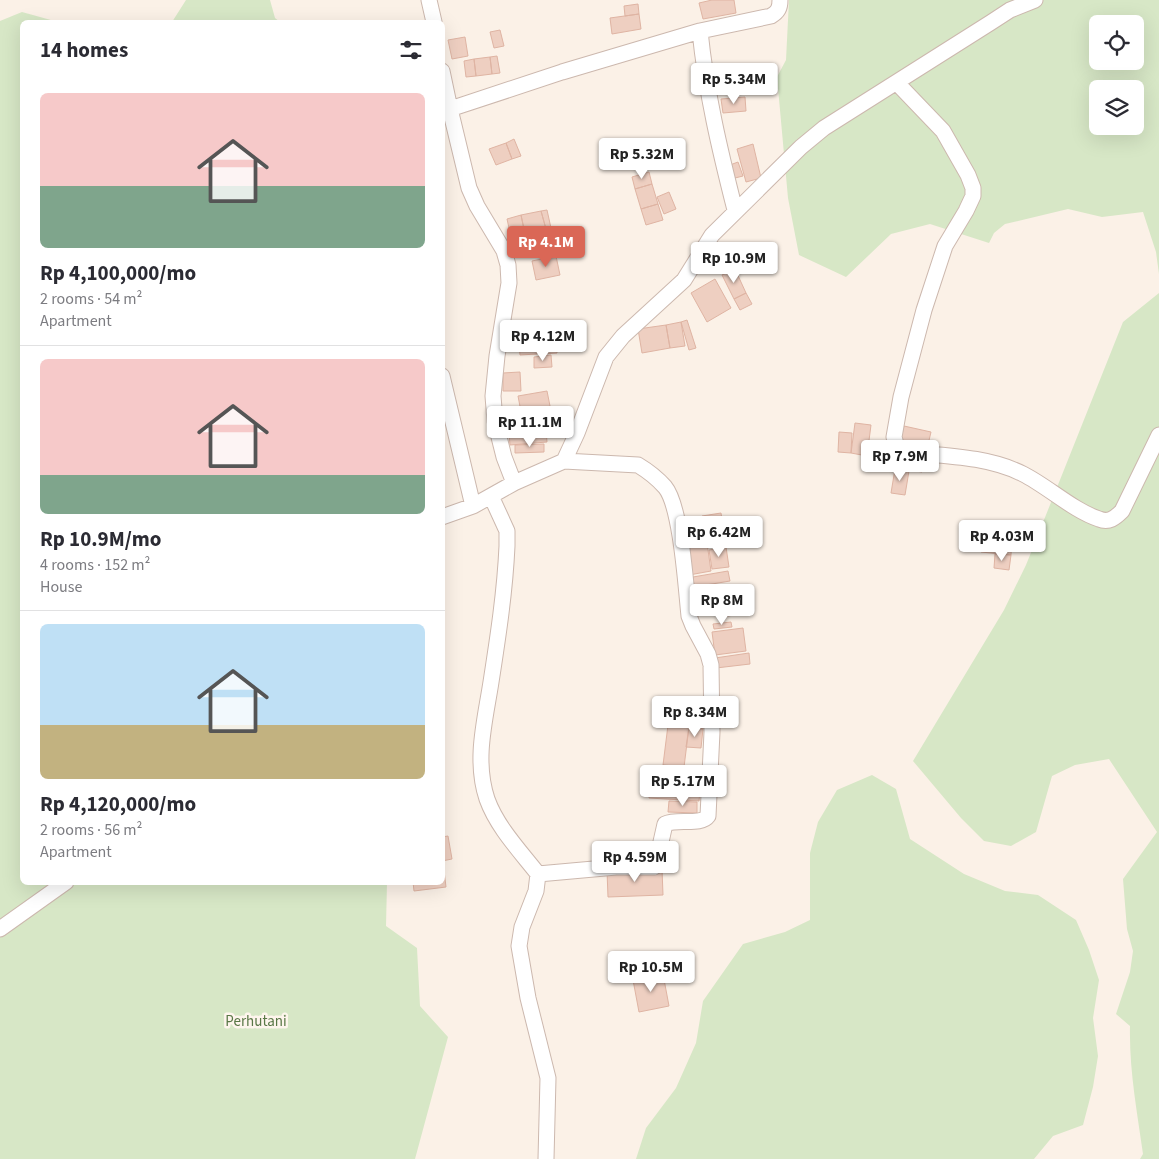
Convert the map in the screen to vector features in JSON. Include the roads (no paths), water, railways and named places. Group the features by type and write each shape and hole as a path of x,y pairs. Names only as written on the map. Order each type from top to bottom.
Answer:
{"street":[{"path":"430,0 434,20"},
{"path":"450,108 700,31 771,16 780,8 780,0"},
{"path":"564,461 577,433 606,357 624,336 684,280 712,235 735,210 801,147 824,128 1010,10 1035,0"},
{"path":"700,31 703,62 713,116 735,210"},
{"path":"897,83 943,131 968,175 973,188 973,196 966,211 945,246 924,310 901,397 894,437 897,448 904,452 987,461 1008,467 1025,475 1090,515 1106,521 1122,511 1159,435"},
{"path":"445,84 469,188 477,206 504,251 508,265 509,283 497,356 493,396 495,421 504,457 514,483"},
{"path":"445,389 473,506"},
{"path":"445,517 473,506 514,483 564,461 638,465 666,487 672,499 676,516 689,616 712,666 708,816 703,820 667,822 654,867 616,867 538,874"},
{"path":"491,496 507,531 508,546 491,682 481,740 481,768 487,799 501,827 538,874 536,891 522,927 519,946 528,998 548,1078 546,1159"},
{"path":"0,929 62,885"}],"park label":[{"name":"Perhutani","path":"256,1021"}]}
